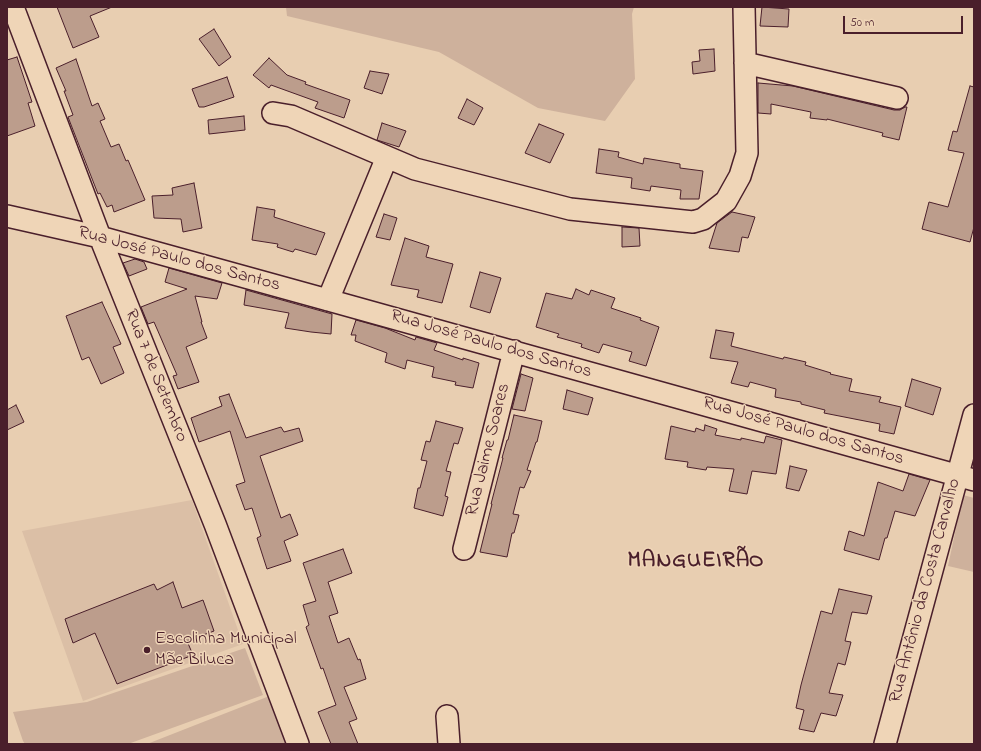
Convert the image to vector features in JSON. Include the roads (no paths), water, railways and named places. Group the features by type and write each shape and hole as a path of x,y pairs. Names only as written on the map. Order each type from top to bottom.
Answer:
{"street":[{"name":"Rua 7 de Setembro","path":"13,7 100,238 215,524 298,744"},
{"path":"273,113 291,116 415,169 570,209 694,222 703,219 726,201 740,176 747,153 744,7"},
{"path":"745,63 898,98"},
{"path":"328,300 387,157"},
{"name":"Rua José Paulo dos Santos","path":"7,216 100,238 328,300 966,478"},
{"name":"Rua Jaime Soares","path":"464,549 514,351"},
{"name":"Rua Antônio da Costa Carvalho","path":"885,744 966,478 974,415"},
{"path":"447,716 449,744"}],"place":[{"name":"Escolinha Municipal Mãe Biluca","path":"147,650"}],"district":[{"name":"MANGUEIRÃO","path":"696,562"}]}
